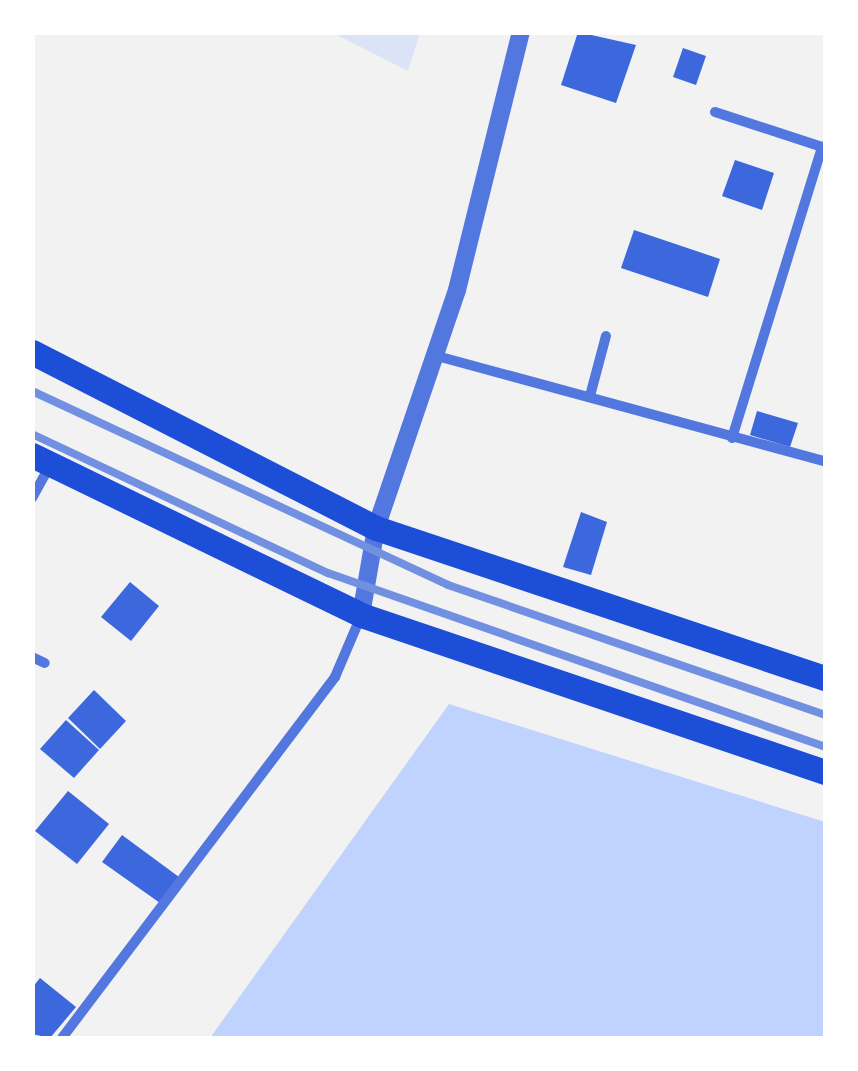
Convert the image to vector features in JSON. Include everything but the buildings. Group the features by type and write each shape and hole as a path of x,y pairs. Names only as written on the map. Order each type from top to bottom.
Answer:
{"main road":[{"path":"32,352 376,528 826,679"},
{"path":"42,459 361,615 826,772"}],"street":[{"path":"62,1038 336,676 361,615 376,528 437,356 521,32"},
{"path":"715,112 824,148 732,438"},
{"path":"590,396 606,336"},
{"path":"437,356 826,462"},
{"path":"32,498 42,459"},
{"path":"32,657 45,664"}],"shaded area":[{"path":"420,32 408,71 333,33"}],"water":[{"path":"449,704 825,822 825,1038 210,1038"}],"railway":[{"path":"32,391 448,585 826,715"},
{"path":"32,434 328,573 826,747"}]}
